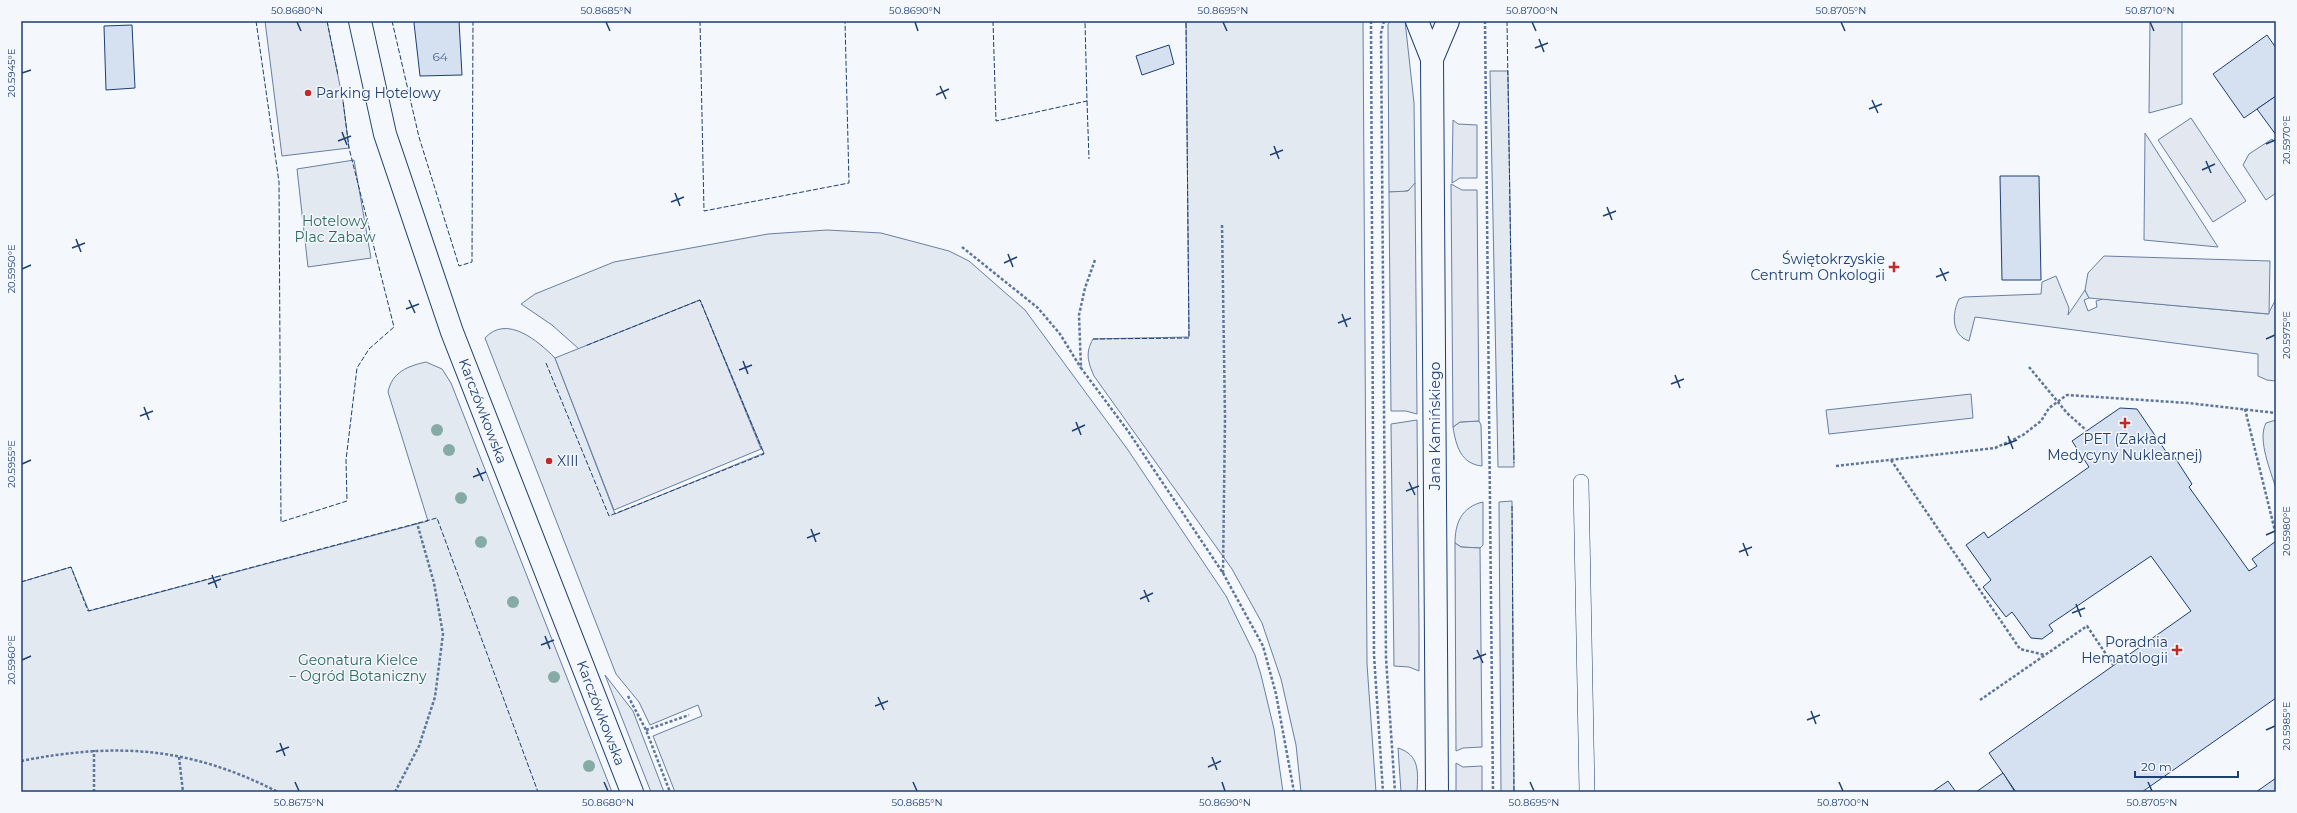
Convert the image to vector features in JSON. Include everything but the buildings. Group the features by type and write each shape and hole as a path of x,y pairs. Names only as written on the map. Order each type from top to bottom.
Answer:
{"street":[{"name":"Karczówkowska","path":"360,21 385,134 452,332 632,792"},
{"name":"Jana Kamińskiego","path":"1417,21 1432,59 1437,792"},
{"name":"Jana Kamińskiego","path":"1432,59 1448,21"}],"lane":[{"path":"1581,482 1587,792"}],"path":[{"path":"1371,21 1374,655 1383,792"},
{"path":"1384,21 1382,32 1386,658 1395,792"},
{"path":"1485,21 1493,792"},
{"path":"1222,224 1226,417 1223,573"},
{"path":"962,246 1038,308 1060,334 1081,368 1128,431 1223,573 1263,646 1276,694 1294,792"},
{"path":"1081,368 1079,315 1085,288 1095,260"},
{"path":"2029,368 2057,402 2086,430"},
{"path":"1836,466 1995,448 2023,435 2041,421 2049,408 2067,395 2245,409 2276,413"},
{"path":"2245,409 2275,531"},
{"path":"1891,460 2020,649 2046,655"},
{"path":"395,792 419,746 434,697 442,634 434,583 417,524"},
{"path":"1980,700 2088,626 2114,666"},
{"path":"646,730 690,715"},
{"path":"94,750 94,792"},
{"path":"21,761 94,750 148,751 179,757 247,776 278,792"},
{"path":"179,757 183,792"}],"green space":[{"path":"1186,21 1363,21 1367,664 1376,792 1301,792 1296,745 1281,679 1262,623 1232,569 1094,376 1088,358 1090,344 1093,339 1189,337"},
{"path":"1391,21 1405,21 1414,103 1415,183 1413,187 1407,191 1400,192 1389,192 1388,24"},
{"path":"1490,71 1508,71 1514,467 1498,467"},
{"path":"2145,133 2218,247 2144,240"},
{"path":"2272,139 2276,144 2276,193 2266,200 2243,165 2249,154"},
{"name":"Hotelowy Plac Zabaw","path":"354,160 371,258 308,267 297,169"},
{"path":"827,230 881,233 949,251 969,261 1025,310 1128,450 1226,596 1255,655 1261,675 1274,729 1283,792 675,792 653,736 702,716 698,705 650,725 639,702 616,674 485,338 494,331 512,329 540,344 555,358 615,514 764,453 700,300 579,349 552,325 521,304 535,294 614,262 768,234"},
{"path":"2056,276 2069,308 2068,315 2085,290 2089,298 2084,300 2088,311 2097,307 2096,301 2103,299 2268,314 2276,299 2276,381 2267,380 2258,376 2258,354 1975,317 1969,341 1963,338 1956,329 1954,317 1959,299 1964,297 2041,294 2042,282"},
{"name":"Geonatura Kielce – Ogród Botaniczny","path":"426,362 442,369 451,383 612,792 21,792 21,582 71,567 89,611 428,521 388,392 393,379 402,371"},
{"path":"2276,420 2276,489 2266,456 2263,438 2266,423"},
{"path":"1479,421 1481,425 1482,466 1475,465 1464,458 1458,447 1453,427 1460,422"},
{"path":"1512,501 1514,792 1501,792 1499,502"},
{"path":"1483,502 1483,545 1480,548 1461,547 1455,543 1458,523 1464,512 1475,504"},
{"path":"605,675 633,711 664,792 651,792"},
{"path":"1398,748 1405,751 1414,760 1418,778 1417,792 1401,792"}],"shaded area":[{"name":"Parking Hotelowy","path":"265,21 327,21 343,101 349,148 282,156"},
{"path":"2150,21 2182,21 2182,104 2149,113"},
{"path":"2191,118 2246,201 2213,222 2158,140"},
{"path":"1453,120 1458,124 1477,125 1477,178 1460,178 1452,183"},
{"path":"1415,183 1417,414 1406,411 1391,411 1389,192 1408,191"},
{"path":"1451,184 1462,190 1477,190 1479,421 1460,422 1453,427"},
{"path":"2104,256 2270,261 2269,314 2089,298 2085,290 2088,273"},
{"path":"700,300 761,449 614,510 555,358"},
{"path":"1971,394 1973,418 1829,434 1826,410"},
{"path":"1417,420 1419,671 1409,667 1394,666 1391,424"},
{"path":"1455,543 1461,547 1480,548 1482,747 1463,748 1456,751"},
{"path":"1456,763 1463,767 1482,766 1482,792 1456,792"}],"fence":[{"path":"256,21 279,182 281,522 347,501 346,460 357,368 369,349 394,327 349,148 343,101"},
{"path":"327,21 338,75"},
{"path":"392,21 419,137 459,266 472,262 473,21"},
{"path":"700,21 704,211 849,183 845,21"},
{"path":"993,21 996,121 1087,101 1085,21"},
{"path":"1093,339 1189,338 1186,21"},
{"path":"1507,21 1514,463"},
{"path":"1087,101 1089,159"},
{"path":"546,363 609,516 764,454 700,300 585,346"},
{"path":"1512,506 1514,792"},
{"path":"21,582 71,567 88,611 437,518 538,792"}],"place":[{"name":"Parking Hotelowy","path":"308,93"},
{"name":"Świętokrzyskie Centrum Onkologii","path":"1894,267"},
{"name":"PET (Zakład Medycyny Nuklearnej)","path":"2125,423"},
{"name":"XIII","path":"549,461"},
{"name":"Poradnia Hematologii","path":"2177,650"}]}
